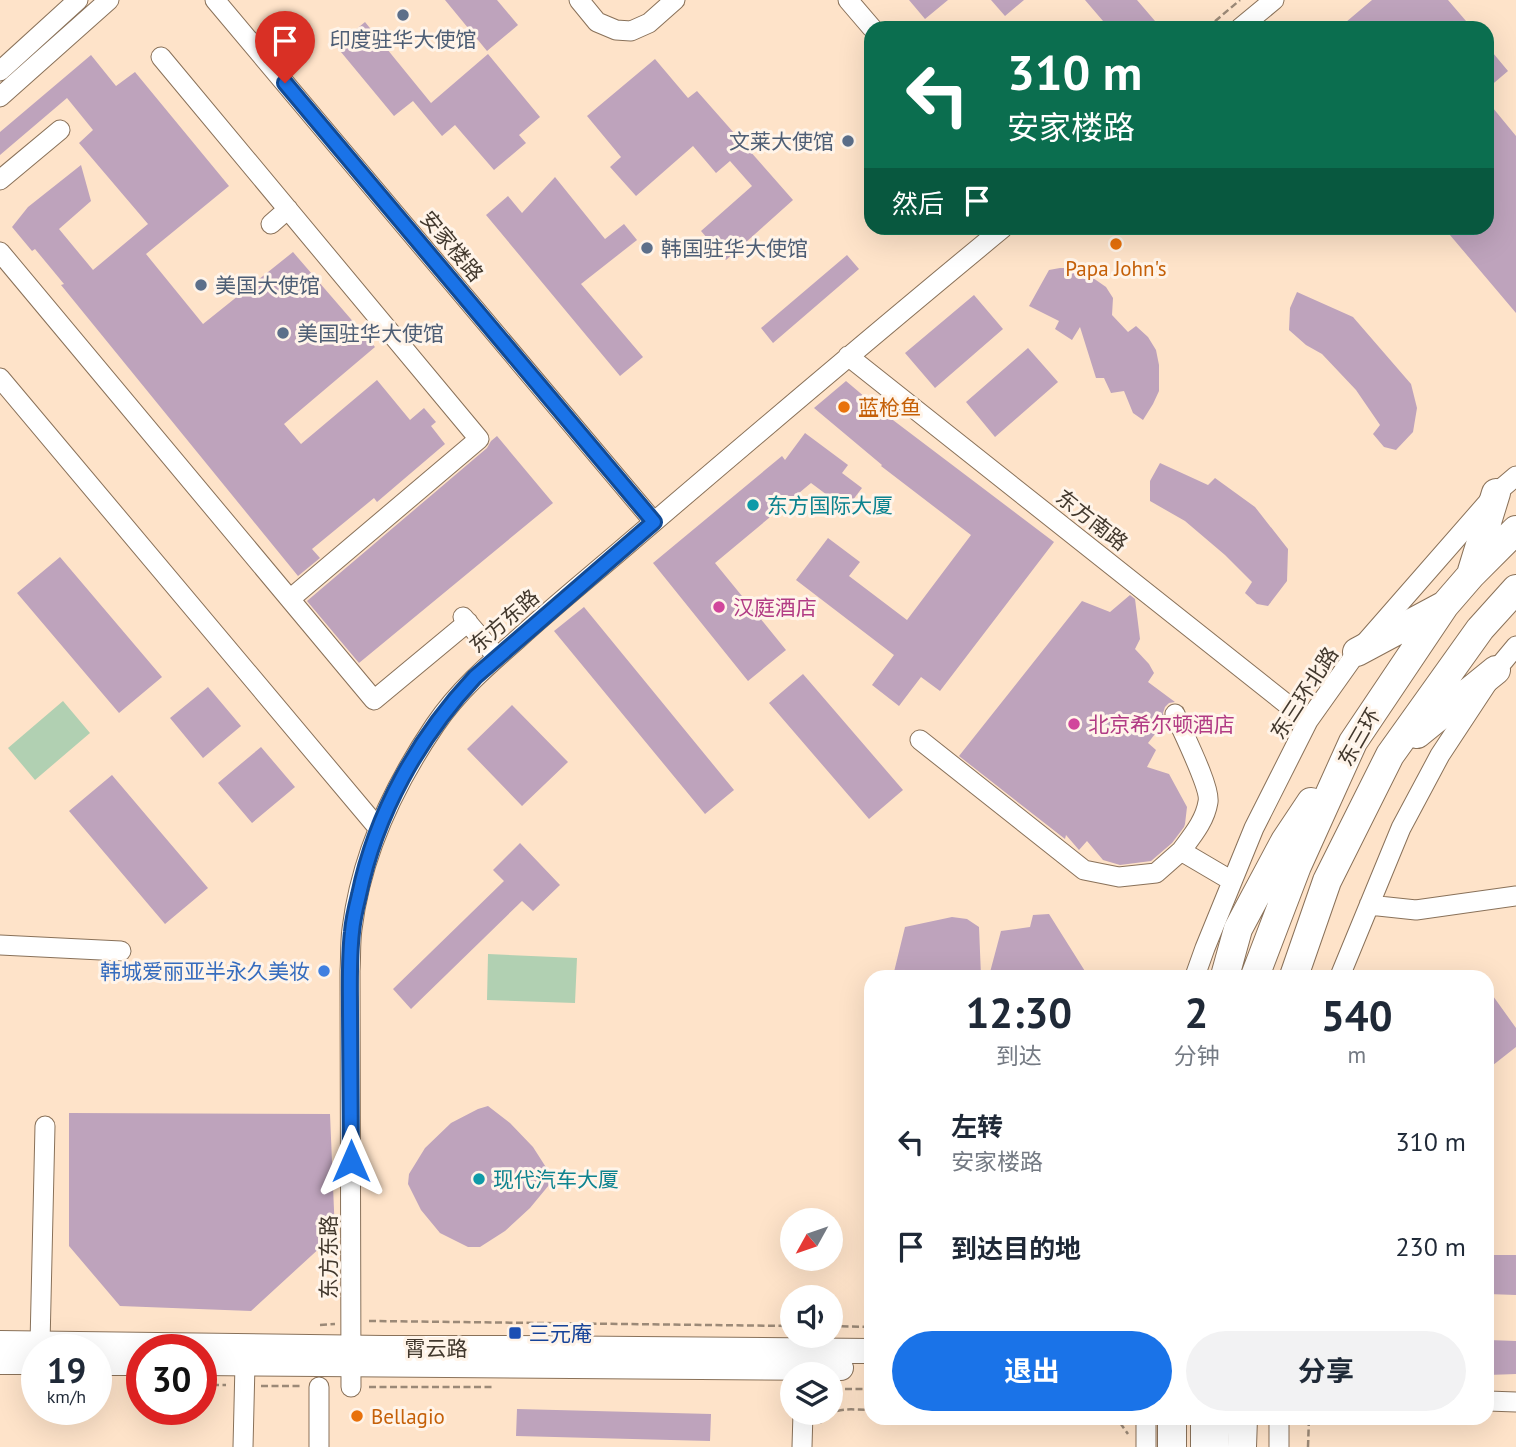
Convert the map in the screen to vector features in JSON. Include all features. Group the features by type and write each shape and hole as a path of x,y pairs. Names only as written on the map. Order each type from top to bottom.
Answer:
{"highway":[{"path":"1471,575 1506,485"},
{"name":"东三环","path":"1259,964 1297,866 1353,743 1445,605 1516,530"},
{"name":"东三环","path":"1295,970 1327,881 1390,755 1480,629 1516,589"},
{"path":"1357,652 1445,605"},
{"path":"1390,755 1496,670"},
{"path":"1227,970 1238,929 1285,841 1353,743"},
{"path":"1171,1447 1172,1425"},
{"path":"1205,1425 1205,1447"},
{"path":"1242,1447 1243,1425"}],"main road":[{"name":"霄云路","path":"0,1343 21,1349"},
{"name":"霄云路","path":"112,1356 352,1367 514,1348 864,1351"},
{"name":"霄云路","path":"0,1362 21,1357"},
{"name":"霄云路","path":"217,1363 352,1367 864,1367"}],"street":[{"path":"0,71 78,0"},
{"path":"0,97 109,0"},
{"name":"安家楼路","path":"215,0 654,522"},
{"path":"579,0 597,22 615,30 631,31 649,23 675,0"},
{"path":"848,0 866,21"},
{"path":"1248,21 1274,0"},
{"path":"161,57 479,439 290,599"},
{"path":"0,180 60,130"},
{"path":"271,224 288,209"},
{"name":"东方东路","path":"352,1367 352,930 364,869 391,797 436,724 475,677 848,356 995,235"},
{"path":"0,252 374,700 466,620 497,657"},
{"name":"东方南路","path":"848,356 1308,721"},
{"path":"0,378 378,828"},
{"name":"东三环北路","path":"1197,970 1254,828 1308,721 1357,652 1506,485"},
{"path":"1342,970 1401,828 1440,755 1496,670 1516,646"},
{"path":"920,740 1084,870 1119,877 1156,873 1181,851 1200,824 1209,800 1202,776 1175,714"},
{"path":"1181,851 1233,881"},
{"path":"1369,905 1416,911 1516,896"},
{"path":"0,945 121,951"},
{"path":"39,1334 45,1126"},
{"path":"243,1447 245,1364"},
{"path":"319,1387 319,1447"},
{"path":"1494,1401 1516,1402"},
{"path":"802,1447 803,1425"},
{"path":"1146,1425 1146,1447"},
{"path":"1219,1447 1220,1425"},
{"path":"1279,1425 1279,1447"}],"path":[{"path":"1215,21 1240,0"},
{"path":"311,1326 380,1320 780,1326"},
{"path":"843,1326 864,1327"},
{"path":"845,1389 864,1389"},
{"path":"843,1410 864,1410"},
{"path":"1122,1425 1128,1434"},
{"path":"1308,1447 1309,1425"}],"green space":[{"path":"63,701 90,733 35,780 8,748"},
{"path":"488,954 577,958 575,1003 487,1000"}],"building":[{"path":"445,0 497,0 518,25 487,51"},
{"path":"909,0 948,0 925,19"},
{"path":"991,0 1024,0 1005,16"},
{"path":"1085,0 1137,0 1155,21 1103,21"},
{"path":"1372,0 1448,0 1466,21 1347,21"},
{"path":"365,22 431,103 488,54 540,117 519,135 526,143 494,170 455,125 442,136 413,101 394,116 336,46"},
{"path":"1494,54 1508,71 1494,83"},
{"path":"91,55 116,86 135,72 229,186 146,254 203,324 293,252 375,347 284,424 301,444 377,380 410,420 424,408 436,422 431,426 445,444 377,502 374,498 312,549 320,558 298,576 61,285 64,284 35,249 32,251 12,227 28,207 81,165 91,201 59,229 93,270 148,224 79,143 93,130 67,98 0,155 0,132"},
{"path":"655,59 688,98 697,91 793,200 726,260 701,231 752,186 730,161 716,173 693,146 636,196 610,167 621,157 587,116"},
{"path":"1494,109 1516,136 1516,313 1450,235 1494,235"},
{"path":"555,177 605,239 624,224 637,240 581,284 643,357 620,376 486,215 508,196 522,213"},
{"path":"847,255 859,269 773,343 761,328"},
{"path":"1060,268 1083,271 1106,287 1113,298 1112,315 1128,332 1136,326 1148,337 1156,350 1159,391 1143,420 1133,413 1124,391 1111,393 1104,378 1096,378 1080,327 1072,340 1055,329 1059,321 1029,306 1049,270"},
{"path":"1297,292 1353,317 1411,384 1417,408 1413,432 1396,450 1384,447 1373,434 1380,425 1356,390 1322,354 1306,345 1289,330 1290,308"},
{"path":"974,295 1003,329 935,388 905,353"},
{"path":"1028,348 1058,382 995,437 966,402"},
{"path":"846,381 885,414 1054,542 940,691 921,677 899,706 872,685 894,655 796,580 828,538 860,562 849,576 907,620 971,535 881,466 814,408"},
{"path":"805,433 848,465 842,473 862,488 846,509 811,483 715,563 786,650 748,681 653,563 782,456 785,460"},
{"path":"497,436 553,503 359,663 307,601 487,448"},
{"path":"1160,463 1208,485 1215,478 1255,507 1288,549 1287,581 1268,606 1257,604 1245,593 1252,582 1225,555 1185,521 1150,501 1150,481"},
{"path":"60,557 162,677 119,713 17,593"},
{"name":"北京希尔顿酒店","path":"1130,595 1135,599 1140,639 1135,649 1154,673 1148,682 1175,702 1165,707 1165,721 1148,743 1156,750 1147,767 1169,774 1187,807 1184,827 1172,843 1151,861 1120,865 1103,860 1087,841 1079,850 1066,835 1065,839 959,756 1082,601 1110,612"},
{"path":"584,607 734,790 705,814 554,631"},
{"path":"803,674 903,790 869,819 769,703"},
{"path":"208,687 241,726 203,758 170,718"},
{"path":"512,705 568,762 522,806 467,749"},
{"path":"261,747 295,787 252,823 218,783"},
{"path":"112,775 208,888 165,924 69,811"},
{"path":"520,843 560,885 533,911 522,901 411,1009 393,989 504,881 493,870"},
{"path":"1049,914 1084,970 991,970 1001,931 1030,927 1033,915"},
{"path":"952,917 967,919 979,927 981,970 894,970 905,927"},
{"path":"1494,997 1516,1028 1516,1047 1494,1064"},
{"name":"现代汽车大厦","path":"488,1106 510,1123 533,1147 549,1172 549,1185 530,1208 505,1231 480,1247 468,1247 440,1233 421,1210 408,1184 409,1174 425,1148 451,1123"},
{"path":"69,1113 330,1114 335,1234 251,1311 120,1306 69,1246"},
{"path":"1494,1255 1516,1255 1516,1295 1494,1294"},
{"path":"1494,1340 1516,1341 1516,1374 1494,1375"},
{"path":"517,1409 711,1414 710,1441 516,1436"}],"place":[{"name":"印度驻华大使馆","path":"403,15"},
{"name":"文莱大使馆","path":"848,141"},
{"name":"Papa John's","path":"1116,244"},
{"name":"韩国驻华大使馆","path":"647,248"},
{"name":"美国大使馆","path":"201,285"},
{"name":"美国驻华大使馆","path":"283,333"},
{"name":"蓝枪鱼","path":"844,407"},
{"name":"东方国际大厦","path":"753,505"},
{"name":"汉庭酒店","path":"719,607"},
{"name":"北京希尔顿酒店","path":"1074,724"},
{"name":"韩城爱丽亚半永久美妆","path":"324,971"},
{"name":"现代汽车大厦","path":"479,1179"},
{"name":"三元庵","path":"515,1333"},
{"name":"Bellagio","path":"357,1416"}],"route":[{"path":"285,83 654,522 475,677 436,724 391,797 364,869 352,930 351,1161"}]}
